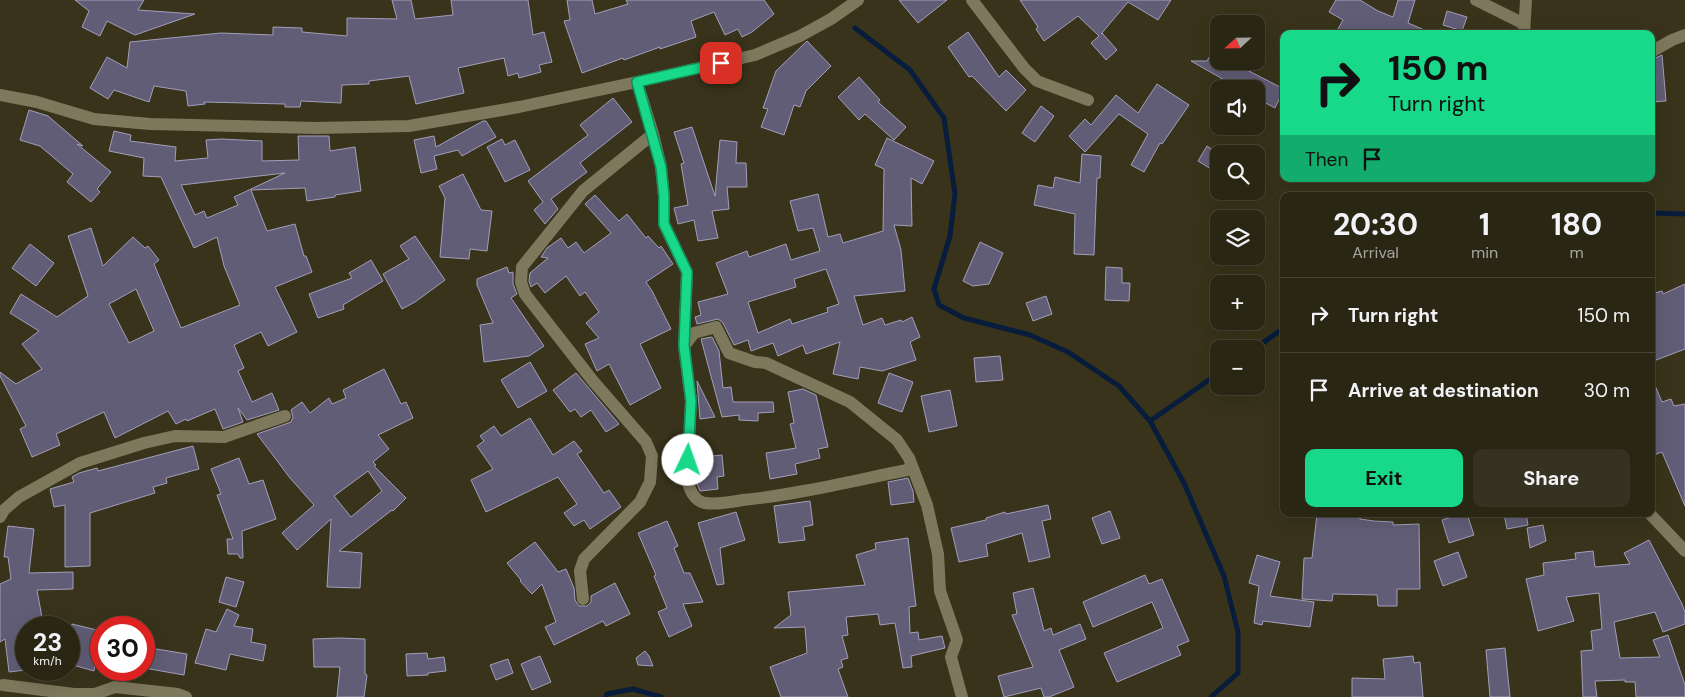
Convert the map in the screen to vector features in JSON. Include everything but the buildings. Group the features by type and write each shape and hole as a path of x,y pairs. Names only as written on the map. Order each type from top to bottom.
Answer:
{"street":[{"path":"0,95 37,102 94,119 150,124 316,128 409,126 519,107 755,54 800,36 831,19 858,0"},
{"path":"972,0 1024,68 1037,81 1088,100"},
{"path":"1476,0 1524,29 1526,0"},
{"path":"1655,50 1685,35"},
{"path":"637,82 661,167 664,224 687,272 684,346 691,401 687,480 695,498 703,503 715,503 774,497 912,469"},
{"path":"583,599 580,571 584,559 640,502 650,482 652,456 646,442 593,381 525,294 521,282 522,268 583,191 653,134"},
{"path":"684,346 694,334 716,327 729,353 766,364 850,402 897,440 909,458 927,505 938,554 940,591 957,640 951,657 962,697"},
{"path":"0,517 4,510 19,497 80,463 144,443 175,436 224,437 285,416"},
{"path":"1653,517 1685,551"},
{"path":"3,687 74,694 95,694 115,687 178,694 186,697"}],"waterway":[{"path":"855,28 910,70 944,118 955,194 950,236 934,289 939,305 964,318 1030,335 1068,352 1119,386 1150,421 1184,483 1224,576 1238,632 1238,673 1211,697"},
{"path":"1655,213 1685,214"},
{"path":"1265,341 1280,331"},
{"path":"1150,421 1210,379"},
{"path":"606,697 607,694 633,689 661,697"}],"route":[{"path":"688,460 691,401 684,346 687,272 664,224 661,167 637,82 721,63"}]}
